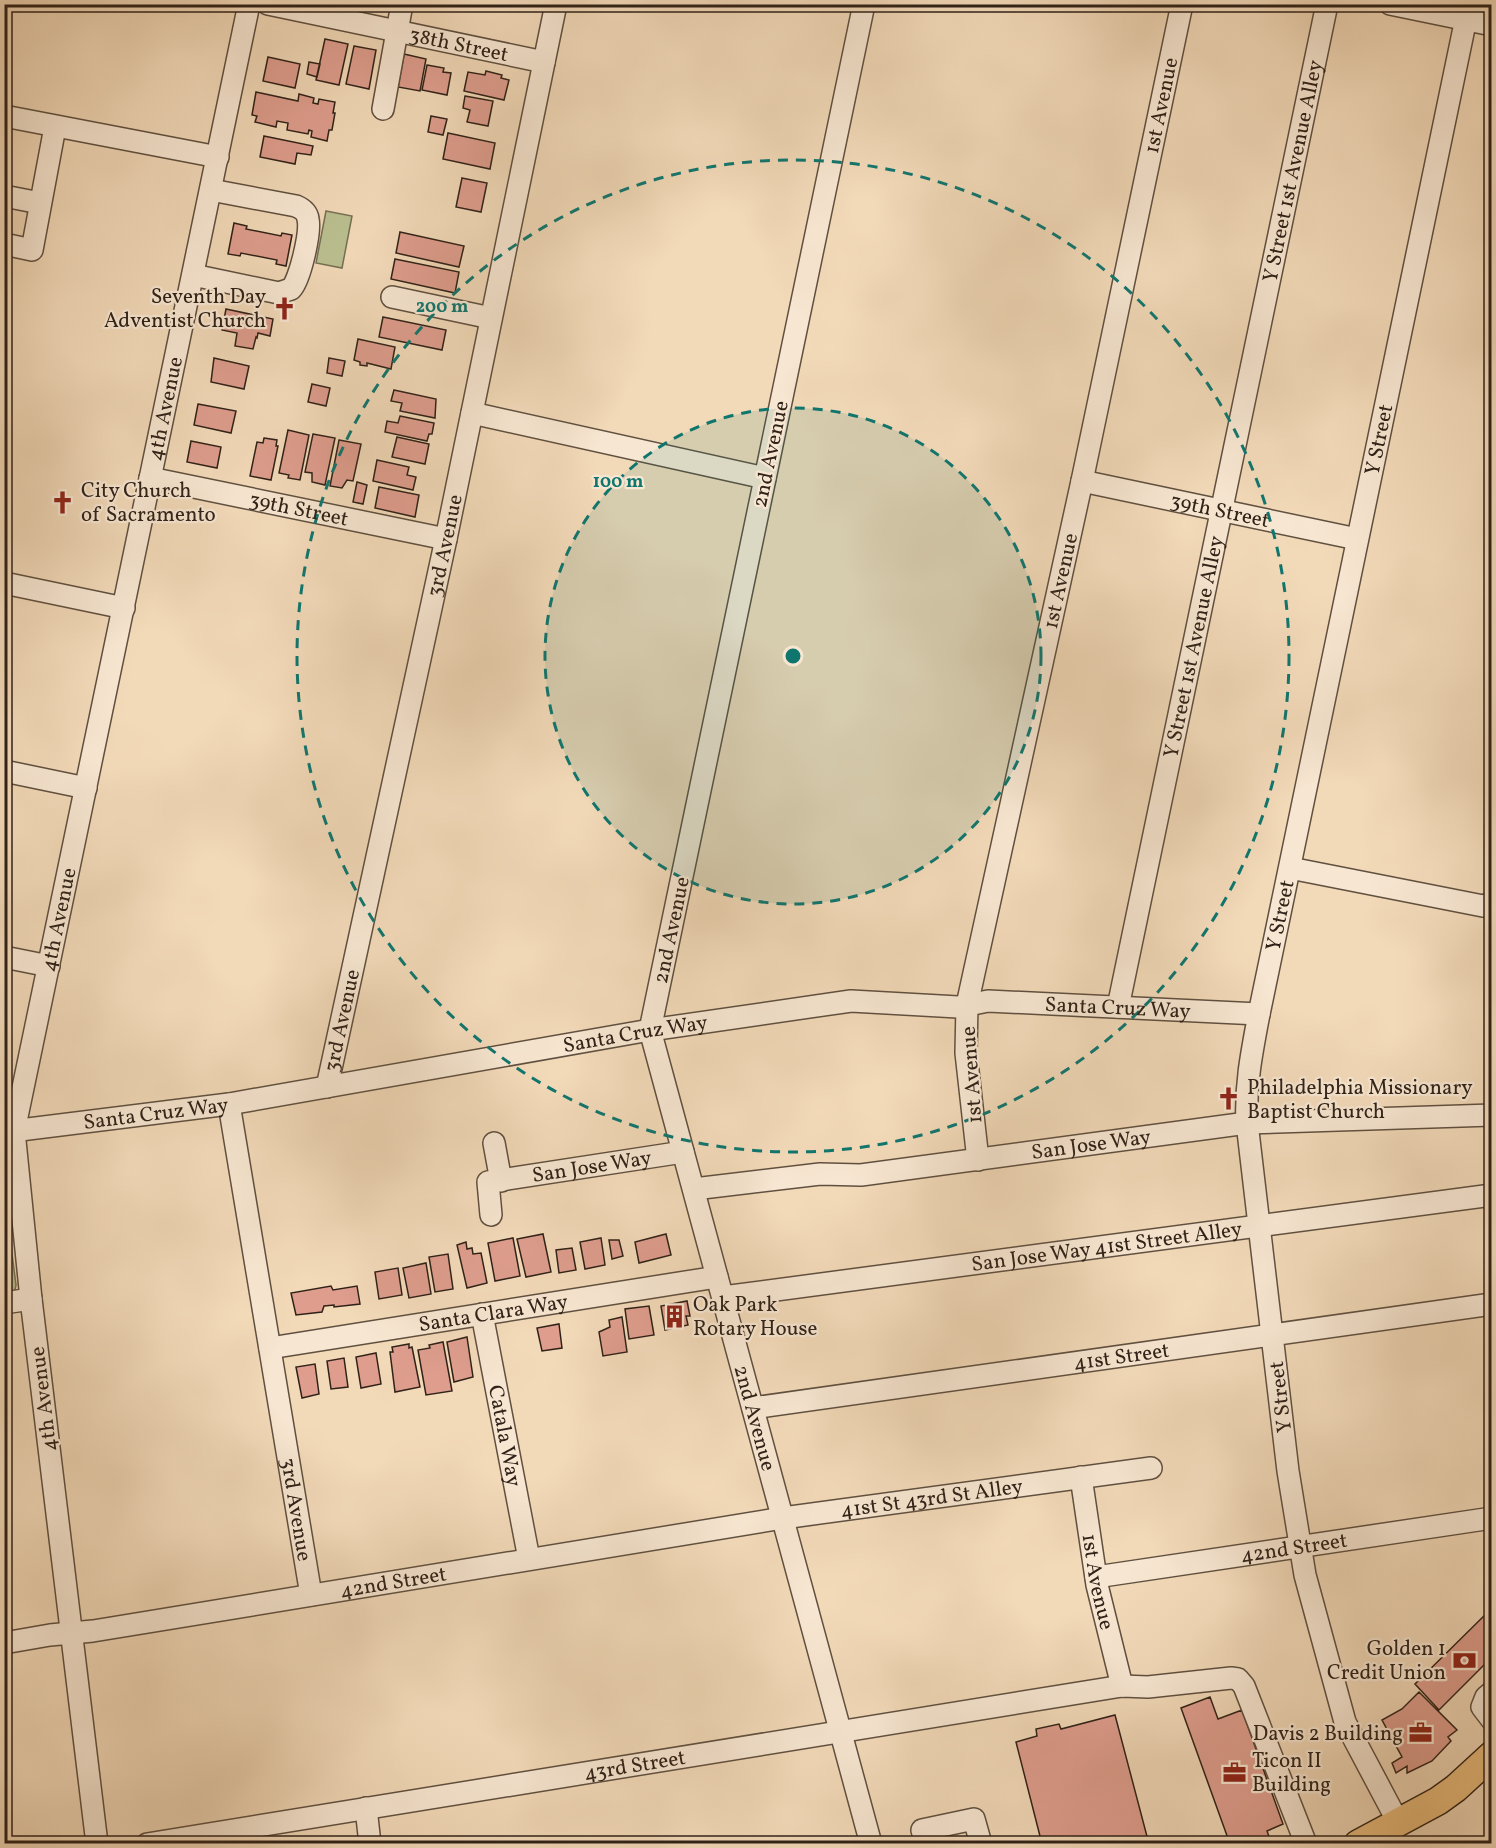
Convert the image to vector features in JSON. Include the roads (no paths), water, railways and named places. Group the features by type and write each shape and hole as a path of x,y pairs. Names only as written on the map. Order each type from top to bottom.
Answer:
{"main road":[{"path":"1359,1844 1438,1801 1456,1788 1491,1755"}],"street":[{"name":"4th Avenue","path":"97,1844 10,1131 49,966 249,4"},
{"name":"38th Street","path":"268,4 544,62"},
{"path":"383,109 402,4"},
{"name":"3rd Avenue","path":"327,1087 446,539 556,4"},
{"name":"2nd Avenue","path":"864,4 650,1030 871,1844"},
{"name":"1st Avenue","path":"978,1160 966,1053 967,1005 1082,481 1182,4"},
{"name":"Y Street 1st Avenue Alley","path":"1118,1007 1327,4"},
{"path":"1390,4 1467,12 1491,25"},
{"name":"Y Street","path":"1398,1822 1345,1722 1305,1575 1272,1335 1247,1123 1246,1097 1248,1070 1259,1014 1467,12"},
{"path":"4,116 218,157"},
{"path":"4,244 32,250 55,127"},
{"path":"193,275 279,293 291,289 299,276 309,230 308,218 304,211 296,206 211,190"},
{"path":"4,196 40,202"},
{"path":"392,297 491,318"},
{"path":"472,414 765,478"},
{"name":"39th Street","path":"150,478 446,539"},
{"name":"39th Street","path":"1082,481 1357,539"},
{"path":"4,584 124,609"},
{"path":"4,771 86,788"},
{"path":"1290,868 1483,906 1491,903"},
{"path":"4,957 49,966"},
{"name":"Santa Cruz Way","path":"10,1131 229,1104 650,1030 851,1001 958,1006 988,1001 1259,1014"},
{"name":"3rd Avenue","path":"229,1104 311,1595"},
{"name":"San Jose Way","path":"694,1190 819,1174 861,1175 1247,1123 1491,1115"},
{"path":"492,1215 488,1182 501,1181 494,1143"},
{"name":"San Jose Way","path":"501,1181 684,1152"},
{"name":"San Jose Way 41st Street Alley","path":"720,1287 1259,1226 1491,1195"},
{"name":"Santa Clara Way","path":"270,1348 482,1314 720,1287"},
{"path":"4,1303 31,1299"},
{"name":"41st Street","path":"753,1408 1491,1304"},
{"name":"Catala Way","path":"482,1314 529,1559"},
{"name":"41st St 43rd St Alley","path":"783,1518 1151,1468"},
{"name":"1st Avenue","path":"1082,1477 1096,1577 1122,1686"},
{"name":"42nd Street","path":"4,1643 93,1631 783,1518"},
{"name":"42nd Street","path":"1096,1577 1491,1518"},
{"name":"43rd Street","path":"147,1844 1122,1686 1148,1687 1231,1678 1238,1679 1244,1686 1306,1844"},
{"path":"1491,1692 1486,1696 1482,1707 1491,1720"},
{"path":"366,1808 370,1844"},
{"path":"926,1844 922,1830 974,1819 981,1844"}],"place":[{"name":"Seventh Day Adventist Church","path":"284,308"},
{"name":"City Church of Sacramento","path":"63,502"},
{"name":"Philadelphia Missionary Baptist Church","path":"1229,1099"},
{"name":"Oak Park Rotary House","path":"675,1316"},
{"name":"Golden 1 Credit Union","path":"1464,1660"},
{"name":"Davis 2 Building","path":"1421,1733"},
{"name":"Ticon II Building","path":"1234,1772"}]}
